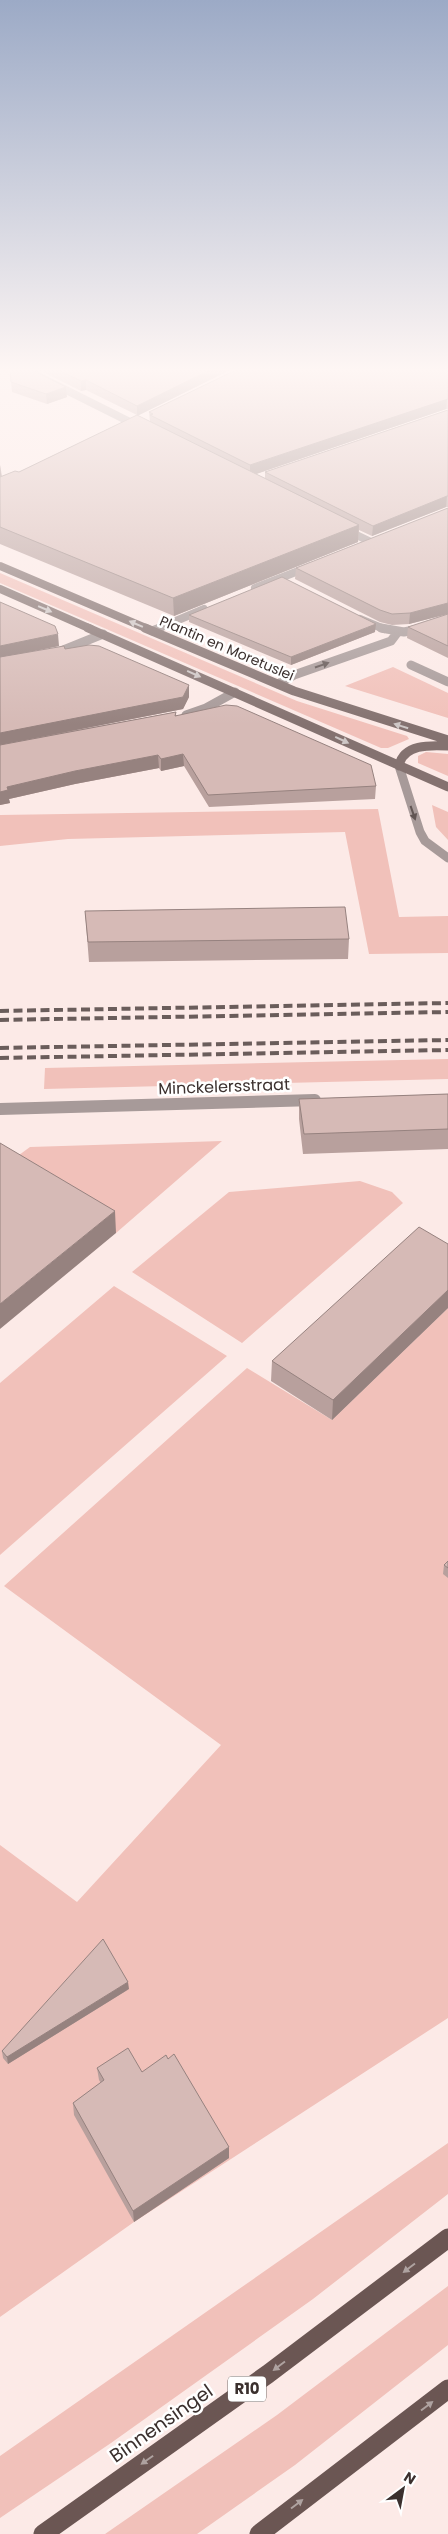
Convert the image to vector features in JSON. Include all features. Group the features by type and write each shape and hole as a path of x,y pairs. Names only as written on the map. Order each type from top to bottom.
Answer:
{"main road":[{"name":"Plantin en Moretuslei","path":"0,566 278,684 330,704 448,740"},
{"path":"0,589 448,787"},
{"path":"399,766 402,755 409,750 419,747 448,746"},
{"name":"Binnensingel","path":"43,2534 268,2374 448,2238"},
{"path":"259,2534 448,2389"}],"street":[{"path":"336,525 371,542"},
{"path":"362,545 379,538"},
{"path":"245,592 316,563"},
{"path":"280,578 289,582"},
{"path":"152,631 211,606"},
{"path":"350,613 386,631 397,633 414,631 448,619"},
{"path":"278,684 294,675 391,641 397,633"},
{"path":"45,655 63,652 102,634"},
{"path":"411,665 448,682"},
{"path":"178,717 206,708 236,692"},
{"path":"399,766 420,832 435,850 448,858"},
{"name":"Minckelersstraat","path":"0,1109 328,1099"}],"shaded area":[{"path":"0,573 297,701 407,736 409,739 388,748 381,748 0,583"},
{"path":"393,667 448,693 448,718 345,686"},
{"path":"426,752 448,754 448,776 418,763 418,756"},
{"path":"432,805 448,812 448,840 436,827"},
{"path":"378,809 399,917 448,916 448,953 369,954 345,832 68,839 0,846 0,815"},
{"path":"448,1059 448,1079 44,1089 45,1068"},
{"path":"222,1141 116,1233 4,1166 30,1147"},
{"path":"360,1181 392,1192 403,1203 242,1343 132,1272 229,1192"},
{"path":"114,1286 227,1356 0,1555 0,1383"},
{"path":"448,1308 448,2018 134,2222 0,2317 0,1845 77,1902 221,1745 4,1586 247,1368 332,1420"},
{"path":"448,2143 448,2194 313,2299 111,2443 0,2518 0,2456"},
{"path":"448,2286 448,2345 295,2465 197,2534 105,2534 277,2415"}],"building":[{"path":"0,488 285,488 359,525 173,598 0,527"},
{"path":"298,488 448,488 448,496 373,526"},
{"path":"448,508 448,603 410,613 392,614 380,610 296,568"},
{"path":"282,577 376,624 291,657 189,615"},
{"path":"0,602 55,626 58,634 0,646"},
{"path":"448,614 448,646 408,627"},
{"path":"89,645 99,646 189,685 183,697 0,733 0,657 64,646 65,649"},
{"path":"226,705 237,706 371,765 376,786 208,795 183,754 161,759 158,755 75,771 7,787 8,790 0,792 0,745 176,712 175,716"},
{"path":"345,907 349,939 88,942 85,911"},
{"path":"448,1094 448,1129 304,1134 299,1099"},
{"path":"0,1143 115,1211 0,1304"},
{"path":"419,1227 448,1244 448,1290 333,1400 272,1361"},
{"path":"103,1939 128,1982 7,2057 2,2051"},
{"path":"128,2048 142,2072 166,2055 168,2059 174,2054 229,2147 133,2211 73,2103 104,2080 97,2068"}],"railway":[{"path":"0,1011 448,1003"},
{"path":"0,1020 448,1012"},
{"path":"0,1048 448,1040"},
{"path":"0,1058 448,1050"}]}
